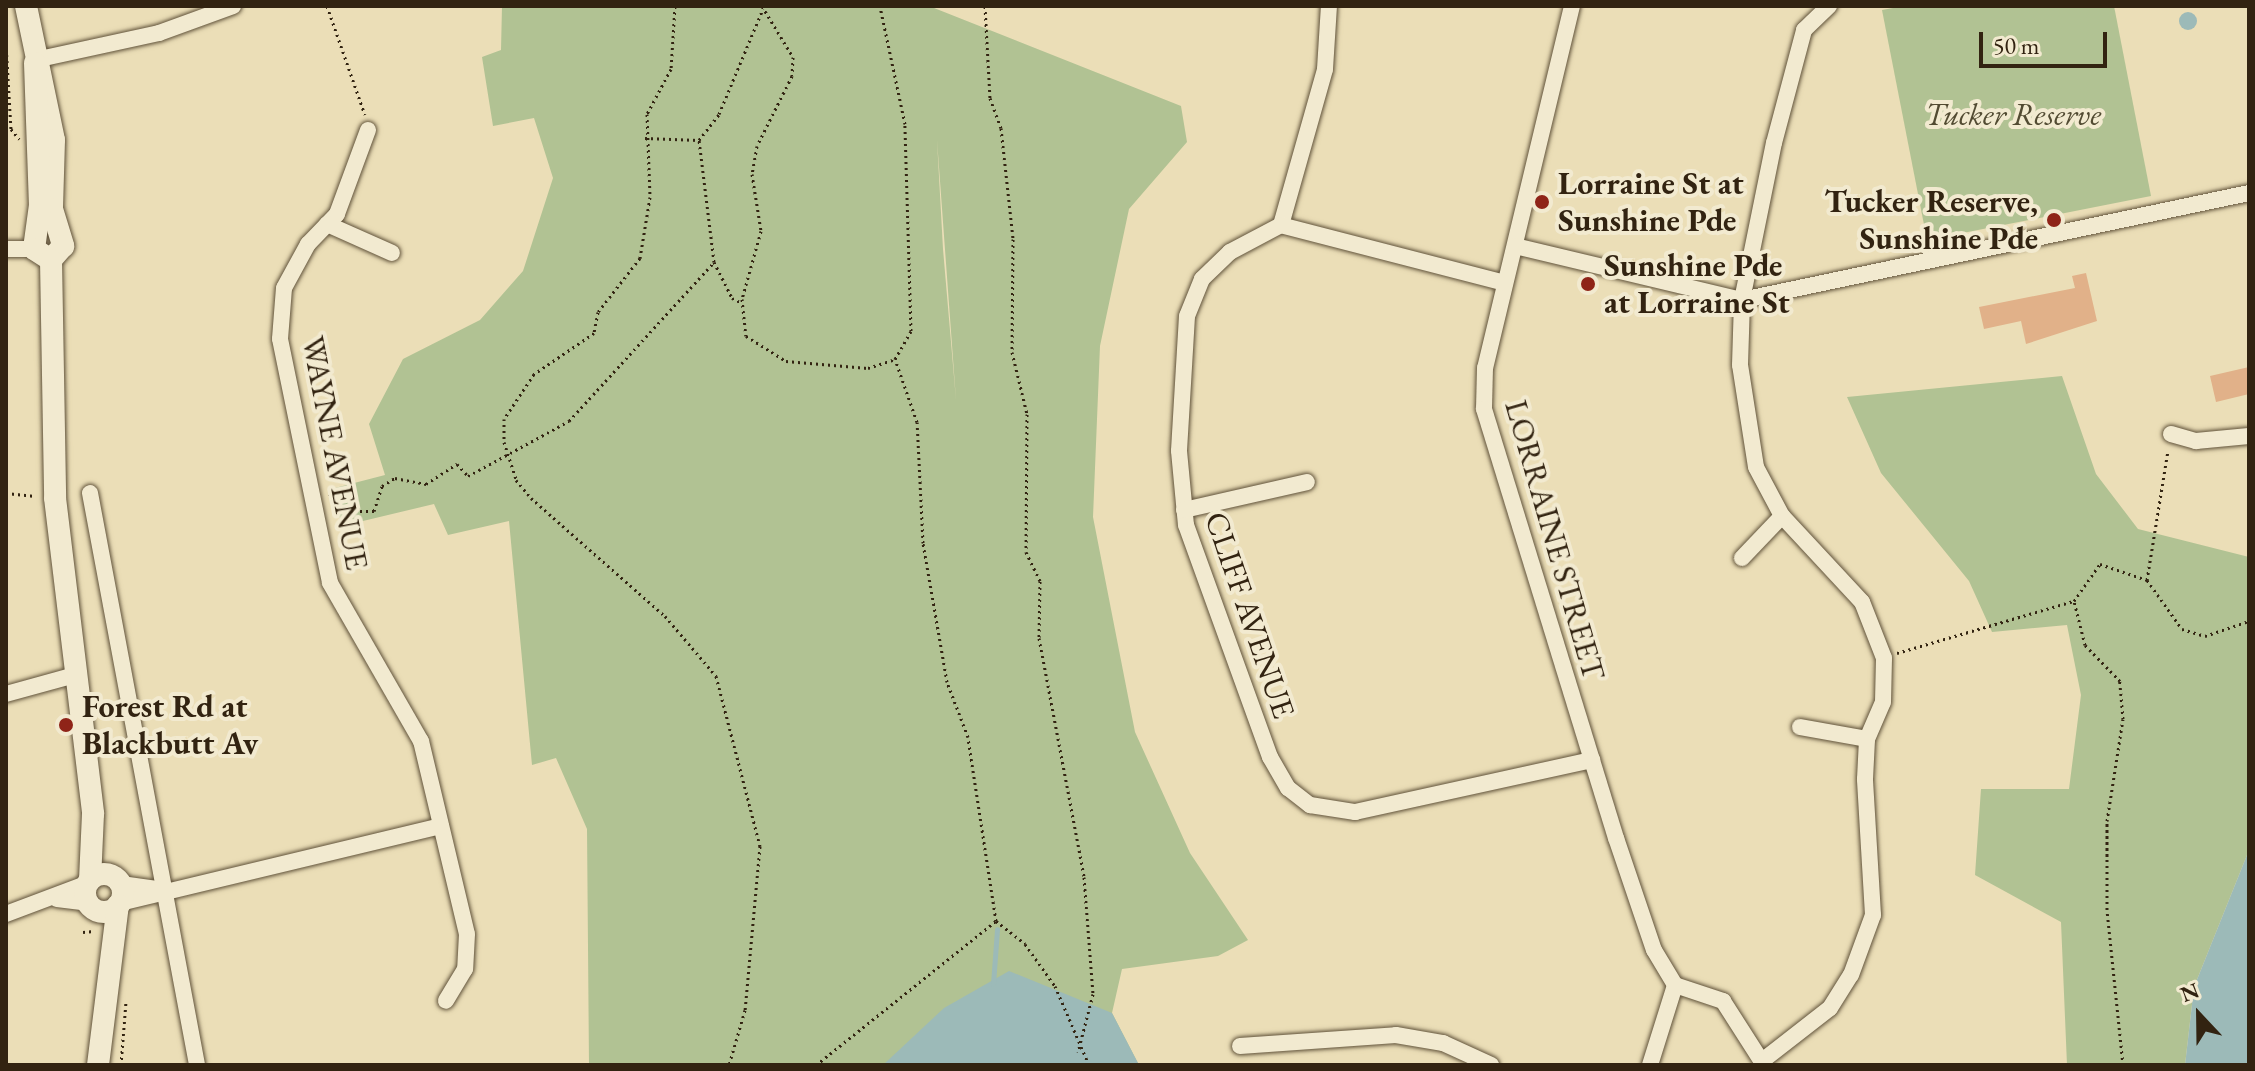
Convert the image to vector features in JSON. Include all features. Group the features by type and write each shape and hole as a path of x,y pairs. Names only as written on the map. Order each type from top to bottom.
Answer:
{"street":[{"path":"26,6 35,60 46,246 53,471 93,814 90,894 108,968"},
{"path":"35,60 159,33 233,6"},
{"path":"1329,6 1325,69 1281,225 1505,283"},
{"name":"LORRAINE STREET","path":"1572,6 1485,368 1489,433 1654,950 1675,985"},
{"path":"1650,1065 1675,985 1723,1001 1763,1063 1830,1008 1851,975 1873,915 1867,739 1883,702 1884,658 1862,602 1782,516 1756,467 1746,418 1742,300 1804,30 1829,6"},
{"name":"WAYNE AVENUE","path":"368,130 352,185 284,288 280,339 330,583 421,741 467,934 465,969 446,1001"},
{"path":"1515,246 1742,300 2249,193"},
{"path":"327,224 392,253"},
{"name":"CLIFF AVENUE","path":"1281,225 1222,258 1190,301 1179,451 1184,510 1270,757 1288,788 1310,805 1355,812 1592,760"},
{"path":"6,249 46,246"},
{"path":"2171,434 2196,441 2249,436"},
{"path":"1184,510 1307,482"},
{"path":"90,493 197,1065"},
{"path":"1742,558 1782,516"},
{"path":"6,694 75,675"},
{"path":"1800,727 1867,739"},
{"path":"93,814 119,893 98,1065"},
{"path":"6,914 56,898 163,889 441,826"},
{"path":"90,894 104,874 119,893"},
{"path":"1240,1046 1396,1035 1443,1043 1491,1065"}],"path":[{"path":"327,6 368,130"},
{"path":"675,6 671,69 647,114 645,138 651,178 640,258 598,312 594,333 534,374 504,419 507,453 516,480 541,508 665,616 716,676 760,846 745,1010 729,1065"},
{"path":"762,7 793,57 792,76 757,146 752,174 761,231 742,303 746,336 765,354 868,368 895,359 911,331 905,124 880,6"},
{"path":"985,6 990,98 1001,128 1013,239 1012,352 1027,414 1026,552 1040,581 1039,638 1084,877 1093,994 1078,1052"},
{"path":"742,303 732,298 714,262 699,140 719,114 762,7"},
{"path":"645,138 699,140"},
{"path":"317,528 328,515 329,494 343,488 360,511 374,511 382,486 395,478 426,484 457,464 468,476 569,421 714,262"},
{"path":"895,359 917,422 923,543 947,682 968,737 996,921 1025,944 1077,1030 1078,1052 1089,1065"},
{"path":"2147,580 2171,434"},
{"path":"6,493 33,496"},
{"path":"1884,658 2074,601 2100,564 2147,580 2182,629 2205,636 2249,621"},
{"path":"2074,601 2080,630 2120,681 2121,753 2107,821 2107,910 2123,1065"},
{"path":"816,1065 996,921"}],"green space":[{"path":"502,6 929,6 1181,106 1187,142 1129,209 1100,346 1093,517 1135,732 1190,853 1248,940 1218,956 1122,969 1112,1013 1139,1065 589,1065 587,829 556,758 532,765 509,521 448,535 434,504 342,526 331,489 385,475 369,424 403,359 480,320 523,271 553,178 534,118 493,126 482,57 501,50","holes":["937,140 956,400 943,249"]},
{"name":"Tucker Reserve","path":"1904,6 2114,6 2151,196 1927,240 1882,10"},
{"path":"2062,376 2096,474 2138,529 2249,557 2249,850 2194,987 2185,1065 2067,1065 2061,922 1975,875 1981,789 2069,789 2081,695 2067,625 1992,632 1969,581 1881,473 1847,397"}],"water":[{"path":"2188,12 2197,21 2188,30 2179,21"},
{"path":"2249,850 2249,1065 2185,1065 2194,987"},
{"path":"1009,971 1112,1013 1139,1065 883,1065 944,1008"}],"building":[{"path":"2086,273 2097,321 2026,344 2021,321 1984,329 1979,307 2075,288 2072,276"},
{"path":"2249,367 2249,394 2216,402 2210,376"}],"waterway":[{"path":"993,984 997,929"}],"place":[{"name":"Lorraine St at Sunshine Pde","path":"1542,202"},
{"name":"Tucker Reserve, Sunshine Pde","path":"2054,220"},
{"name":"Sunshine Pde at Lorraine St","path":"1588,284"},
{"name":"Forest Rd at Blackbutt Av","path":"66,725"}]}
